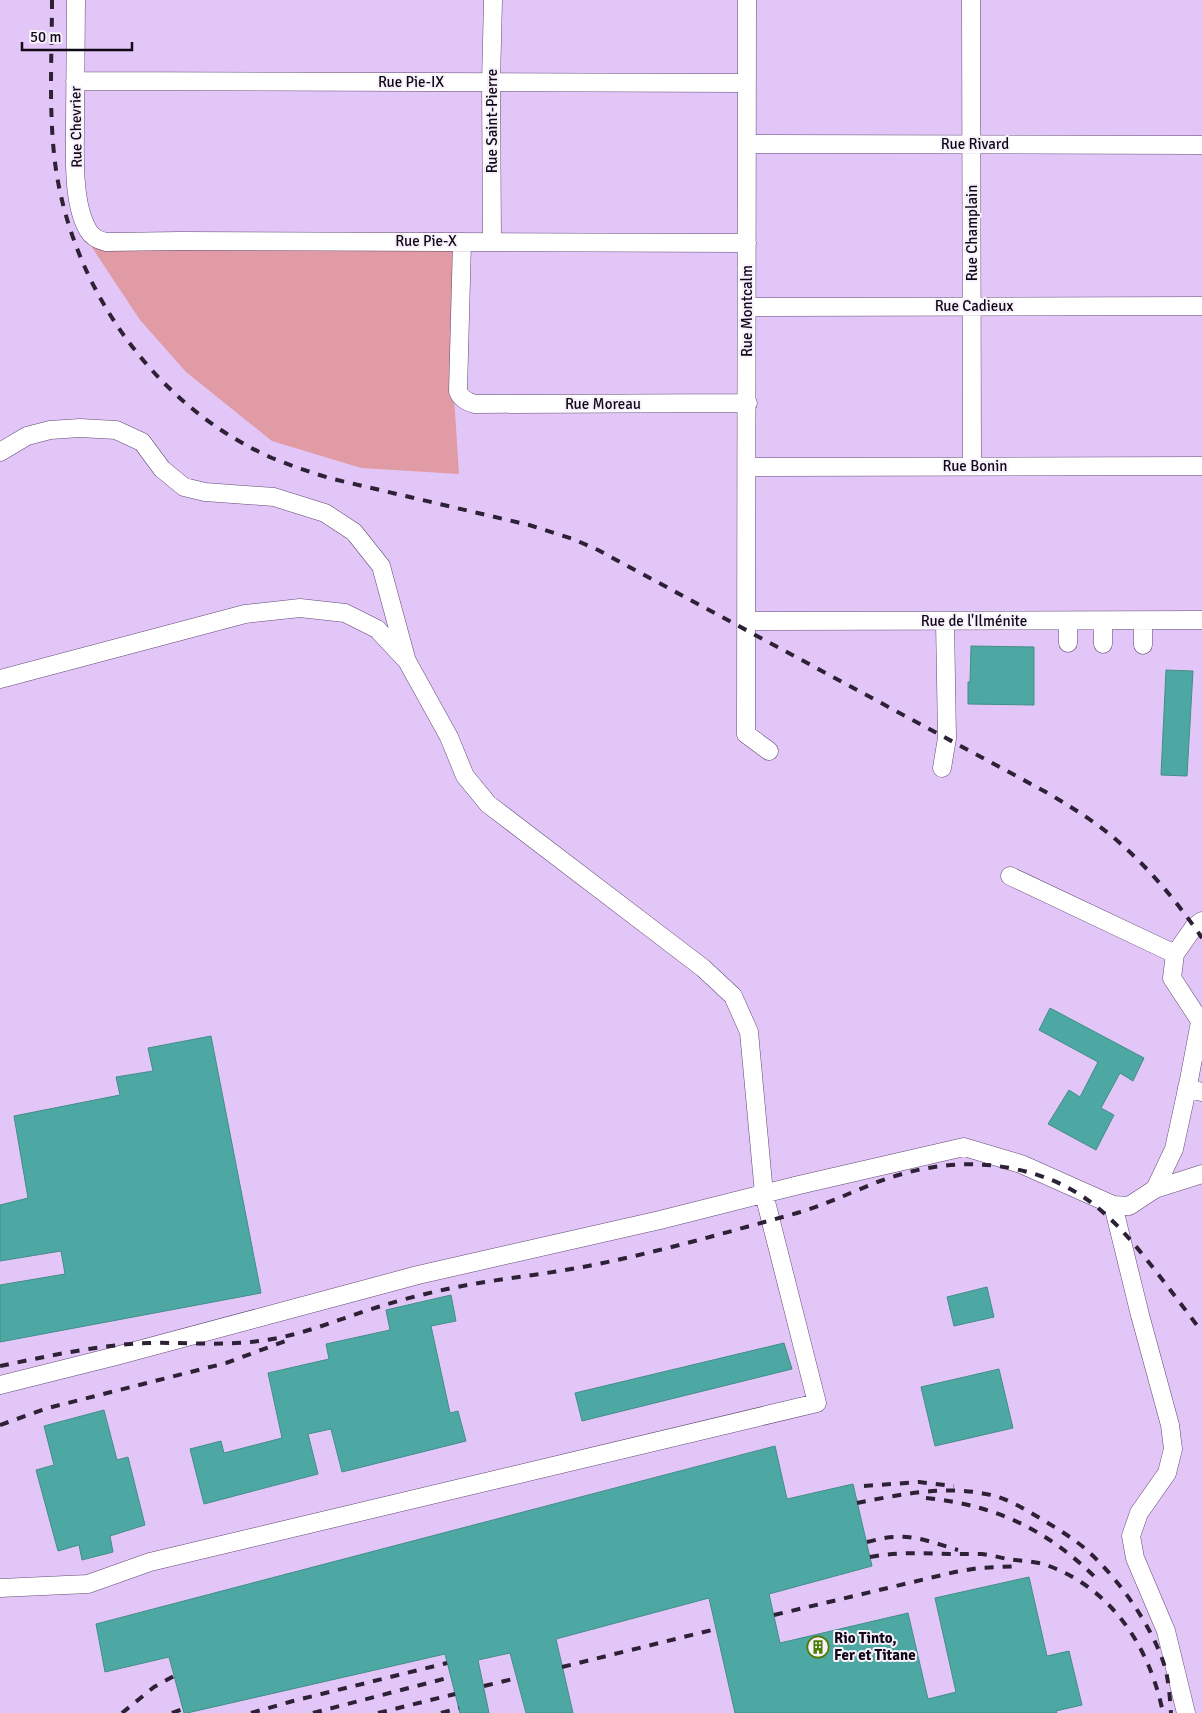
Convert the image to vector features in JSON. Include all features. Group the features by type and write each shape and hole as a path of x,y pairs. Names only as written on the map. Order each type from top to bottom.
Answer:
{"street":[{"name":"Rue Chevrier","path":"76,0 76,172 80,207 87,230 98,240 106,242"},
{"name":"Rue Saint-Pierre","path":"492,241 491,82 493,0"},
{"name":"Rue Montcalm","path":"747,0 748,467 746,734 769,751"},
{"name":"Rue Champlain","path":"971,0 972,466"},
{"name":"Rue Pie-IX","path":"75,81 747,83"},
{"name":"Rue Rivard","path":"747,144 1202,145"},
{"name":"Rue Pie-X","path":"106,242 180,240 747,243"},
{"name":"Rue Moreau","path":"462,242 458,383 460,396 468,402 475,404 748,403"},
{"name":"Rue Cadieux","path":"747,307 1202,306"},
{"path":"0,452 27,436 50,430 80,428 116,430 142,442 162,469 184,487 205,492 274,497 325,513 354,532 381,566 407,661 449,737 466,776 488,804 703,968 733,996 749,1032 764,1194 817,1403 150,1562 88,1584 0,1588"},
{"name":"Rue Bonin","path":"748,467 1202,466"},
{"path":"0,679 245,614 300,608 344,613 377,630 407,661"},
{"name":"Rue de l'Ilménite","path":"746,621 1202,620"},
{"path":"942,768 947,738 945,621"},
{"path":"1068,621 1068,642"},
{"path":"1103,621 1103,644"},
{"path":"1143,621 1143,645"},
{"path":"1010,876 1175,954"},
{"path":"1154,1190 1174,1149 1195,1090 1201,1023 1172,978 1175,954 1194,927 1202,921"},
{"path":"0,1385 418,1275 660,1220 964,1147 1021,1164 1113,1205 1129,1206 1154,1190 1198,1175"},
{"path":"1170,1157 1198,1175"},
{"path":"1113,1205 1170,1425 1173,1449 1167,1473 1139,1513 1131,1536 1134,1558 1166,1631 1186,1713"}],"shaded area":[{"path":"453,241 454,396 459,474 361,468 272,441 186,372 140,320 91,246"}],"building":[{"path":"971,646 1034,647 1034,705 968,704"},
{"path":"1166,670 1193,671 1187,776 1161,775"},
{"path":"1050,1008 1144,1058 1133,1081 1120,1073 1101,1108 1114,1115 1096,1150 1048,1124 1069,1090 1080,1097 1098,1062 1039,1030"},
{"path":"211,1036 261,1293 0,1342 0,1285 65,1274 61,1251 0,1261 0,1205 28,1198 14,1116 120,1095 116,1077 153,1071 148,1048"},
{"path":"987,1287 994,1317 954,1326 947,1297"},
{"path":"451,1295 456,1321 431,1326 450,1413 458,1411 466,1441 342,1472 331,1429 308,1434 318,1474 204,1504 190,1449 221,1441 224,1453 282,1438 268,1373 329,1359 326,1344 390,1330 386,1310"},
{"path":"784,1343 792,1369 582,1421 575,1393"},
{"path":"999,1369 1013,1428 935,1446 921,1387"},
{"path":"104,1410 117,1460 128,1457 145,1525 110,1536 113,1552 82,1560 79,1545 58,1551 36,1470 54,1465 44,1426"},
{"path":"775,1446 787,1499 853,1484 872,1566 769,1594 780,1643 908,1613 928,1699 956,1692 935,1598 1029,1577 1047,1656 1069,1651 1082,1705 1056,1711 1057,1713 735,1713 709,1598 556,1639 573,1713 526,1713 510,1653 478,1660 489,1713 460,1713 445,1654 187,1713 184,1713 169,1657 105,1672 96,1624"}],"railway":[{"path":"52,0 52,128 56,170 66,216 82,260 102,302 128,341 158,377 192,409 230,436 272,458 302,469 333,479 529,525 573,539 598,550 1044,791 1079,812 1114,838 1142,864 1168,892 1202,938"},
{"path":"0,1366 111,1346 148,1343 241,1343 285,1336 386,1304 447,1289 588,1266 667,1248 806,1210 904,1173 939,1166 974,1164 992,1165 1033,1173 1071,1189 1088,1200 1133,1242 1202,1332"},
{"path":"0,1425 48,1408 226,1363 288,1340"},
{"path":"864,1486 919,1482 954,1486"},
{"path":"857,1503 921,1492 970,1491 993,1495 1006,1500 1066,1534 1082,1546 1108,1571 1144,1620 1161,1655 1166,1671 1171,1713"},
{"path":"926,1498 951,1501 975,1507 1019,1523 1060,1547 1098,1580"},
{"path":"867,1542 891,1537 910,1537 958,1550"},
{"path":"870,1557 910,1553 981,1554 1044,1564 1072,1577 1092,1590 1110,1606 1125,1624 1149,1666 1163,1713"},
{"path":"774,1615 955,1572 979,1568 1020,1566"},
{"path":"562,1667 716,1629"},
{"path":"251,1713 447,1663"},
{"path":"122,1713 154,1687 174,1676"},
{"path":"313,1713 451,1677"},
{"path":"484,1686 517,1678"},
{"path":"378,1713 455,1694"},
{"path":"441,1713 459,1708"},
{"path":"172,1713 183,1709"}],"place":[{"name":"Rio Tinto, Fer et Titane","path":"818,1647"}]}
